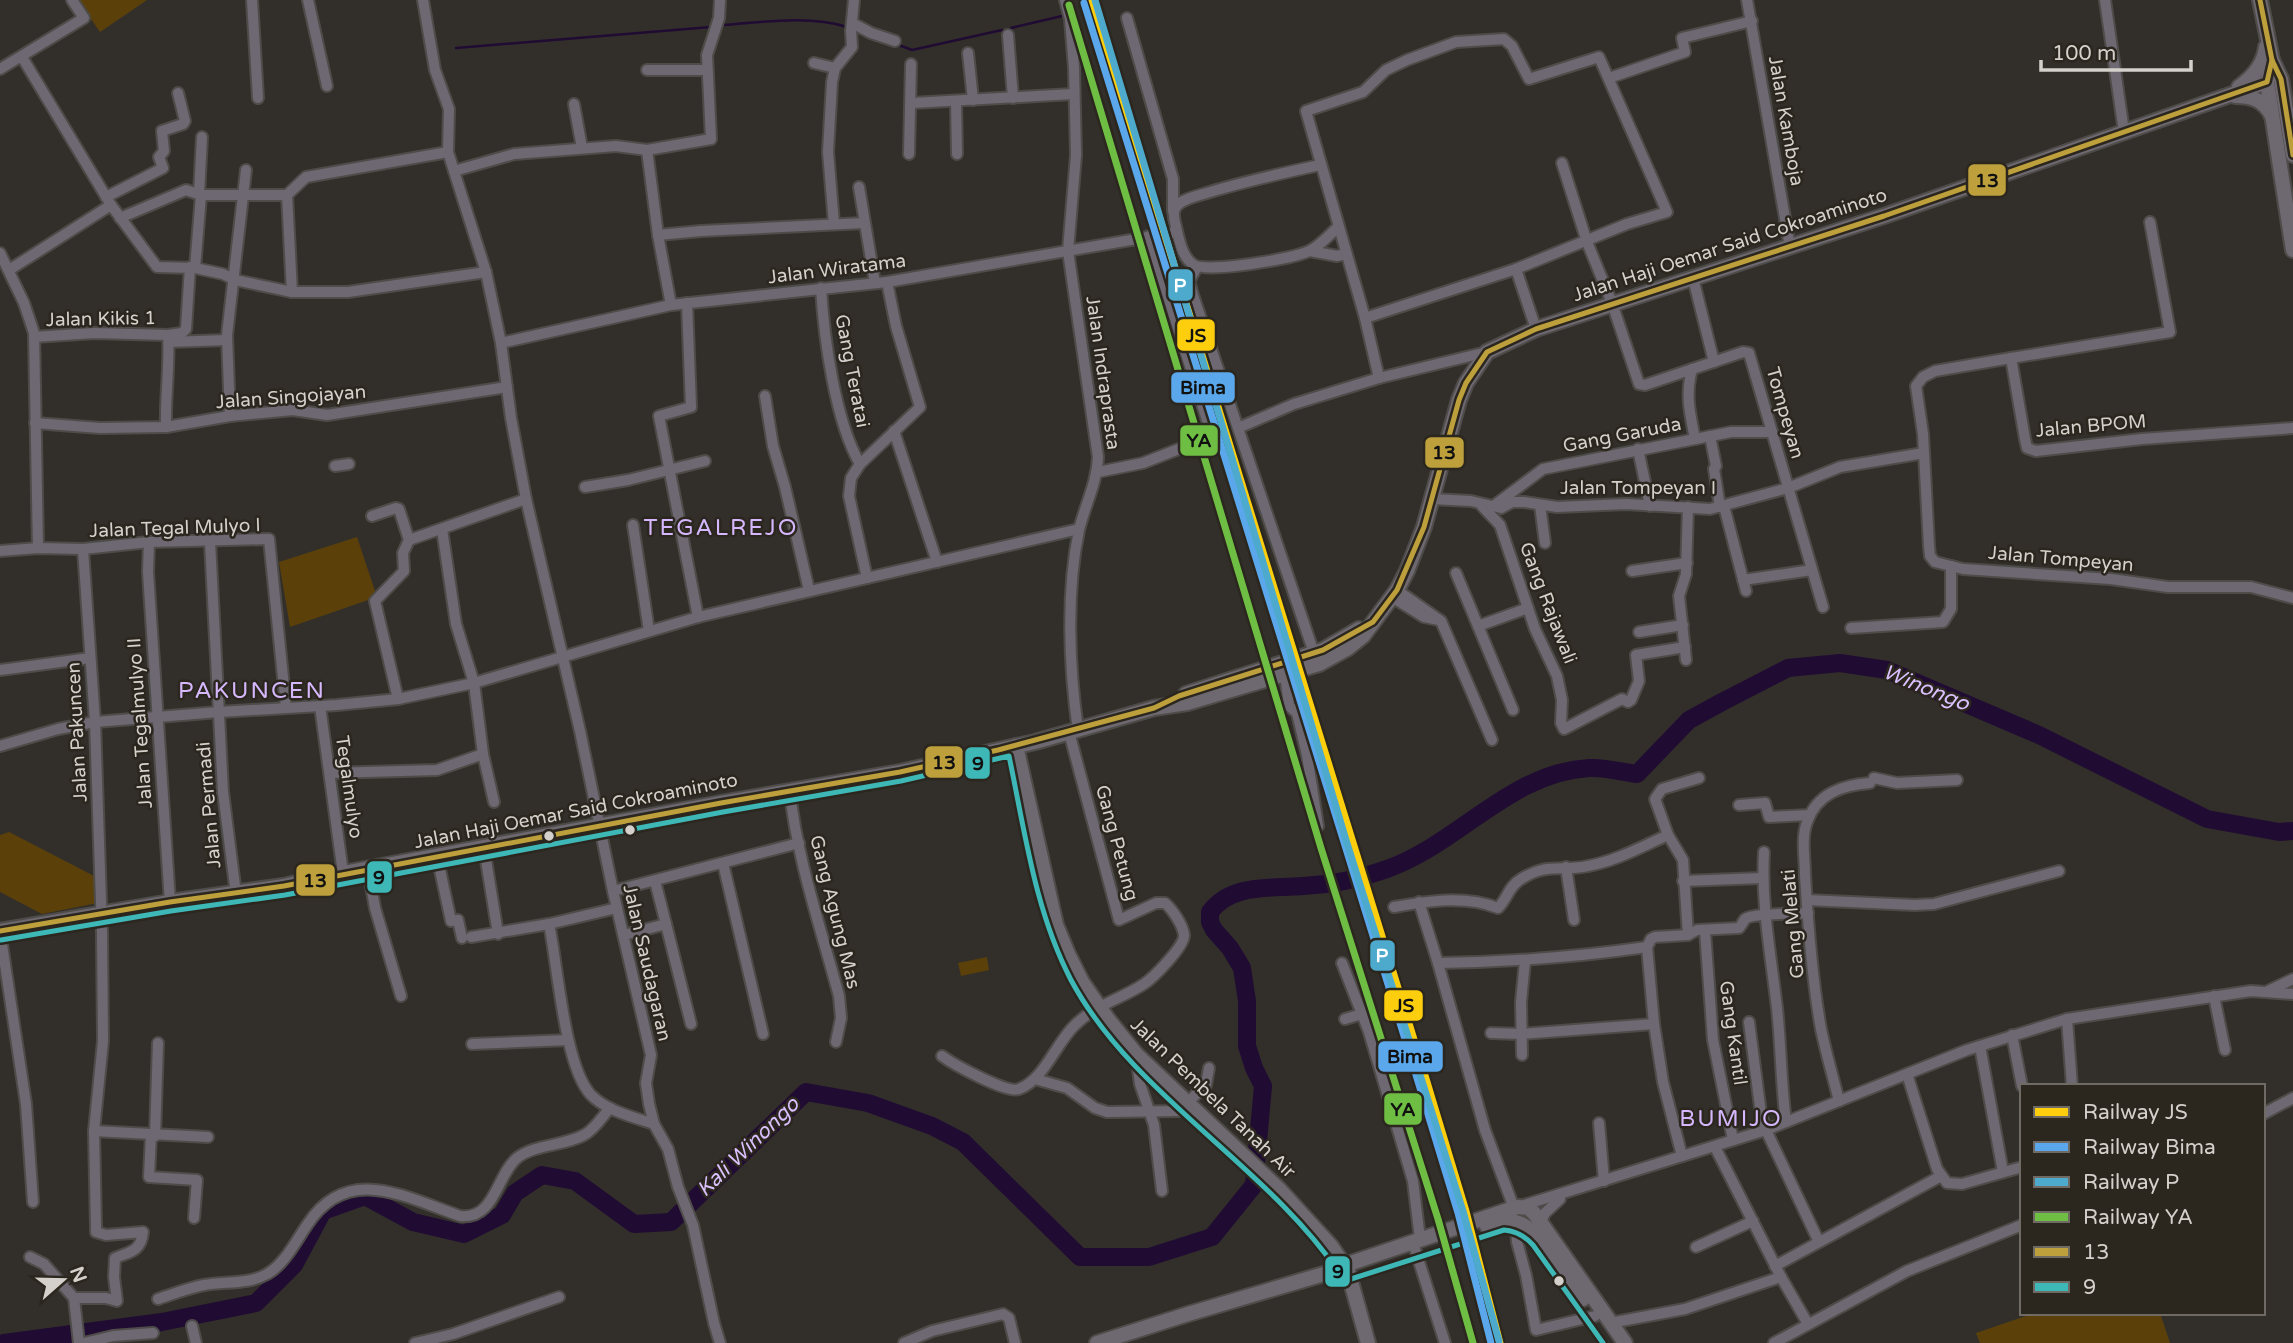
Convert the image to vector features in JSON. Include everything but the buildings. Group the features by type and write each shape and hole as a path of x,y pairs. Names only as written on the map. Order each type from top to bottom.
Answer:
{"main road":[{"path":"2260,0 2293,250"},
{"path":"2227,96 2250,79 2262,63 2266,52 2266,31"},
{"name":"Jalan Haji Oemar Said Cokroaminoto","path":"0,931 102,912 236,894 900,772 1016,746 1154,708 1187,703 1319,664 1363,636 1394,594 1418,547 1459,400 1466,383 1487,352 1536,330 1612,303 1790,247 2247,89 2271,69"},
{"path":"2271,69 2274,82 2282,90 2293,155"},
{"path":"2227,96 2246,96 2262,102 2270,111 2274,122"},
{"name":"Jalan Haji Oemar Said Cokroaminoto","path":"1154,708 1179,696 1314,653 1334,645 1373,622"},
{"name":"Jalan Pembela Tanah Air","path":"1016,746 1056,925 1068,954 1098,1006 1136,1054 1279,1189 1320,1233 1343,1269"},
{"path":"1097,1343 1418,1244 1503,1221 1528,1208 1541,1222 1625,1343"},
{"path":"1516,1212 1540,1239 1614,1343"},
{"path":"1343,1269 1368,1343"}],"street":[{"path":"0,69 83,18 72,0"},
{"path":"253,0 258,98"},
{"path":"308,0 327,86"},
{"path":"423,0 435,70 449,109 448,152 486,272 501,344 526,499 599,827"},
{"path":"454,171 514,153 616,146 647,150 711,139 707,55 719,18 720,0"},
{"path":"834,225 828,133 832,82 835,68 852,47 853,0"},
{"name":"Jalan Indraprasta","path":"1065,0 1070,19 1076,155 1068,251 1095,424 1098,472 1079,529 1073,570 1074,731"},
{"name":"Jalan Kamboja","path":"1747,0 1790,247"},
{"path":"2105,0 2124,132"},
{"path":"1127,18 1173,178 1174,214 1186,258 1197,267 1254,264 1310,251 1337,256 1346,254"},
{"path":"1609,78 1685,52 1682,38 1752,21"},
{"path":"851,26 895,41"},
{"path":"1008,35 1013,97"},
{"path":"1365,318 1516,269 1627,224 1667,212 1599,57 1528,79 1512,46 1504,39 1456,42 1397,64 1358,94 1306,111 1365,318 1379,378"},
{"path":"968,53 973,100"},
{"path":"22,57 108,201 157,267 193,267 223,274 235,280 292,292 348,292 486,272"},
{"path":"814,63 835,68"},
{"path":"909,154 911,64"},
{"path":"647,70 707,70"},
{"path":"9,270 108,201 163,168 159,157 164,151 162,131 186,121 178,93"},
{"path":"912,103 1073,94"},
{"path":"956,101 957,154"},
{"path":"574,104 582,148"},
{"path":"166,427 165,394 170,363 168,339 186,329 200,194 202,137"},
{"path":"647,150 658,235 671,305"},
{"path":"120,218 186,190 200,194 287,195 306,177 448,152"},
{"path":"1562,163 1587,242 1612,303 1636,379 1641,385 1714,362 1693,278"},
{"path":"1174,214 1176,206 1186,200 1320,165"},
{"path":"230,416 227,340 246,170"},
{"path":"859,187 875,283"},
{"path":"287,195 292,292"},
{"path":"1851,628 1943,622 1951,608 1951,566 1935,562 1930,556 1917,390 1919,380 1935,371 2170,332 2150,222"},
{"path":"658,235 864,223"},
{"path":"1310,251 1338,227"},
{"name":"Jalan Wiratama","path":"501,344 671,305 887,282 1177,232"},
{"path":"1098,472 1143,463 1210,438 1212,434 1149,236"},
{"path":"0,253 32,322 34,337 38,548"},
{"path":"1197,267 1189,281 1314,653"},
{"path":"1516,269 1536,330"},
{"path":"867,578 849,488 851,478 860,464 920,407 896,326 887,282"},
{"name":"Gang Teratai","path":"821,288 839,405 850,447 860,464"},
{"path":"687,303 691,407 659,416 698,617"},
{"name":"Jalan Kikis 1","path":"34,337 94,333 168,339 227,340"},
{"path":"1238,428 1294,404 1379,378 1487,352"},
{"name":"Tompeyan","path":"1714,362 1743,352 1748,352 1751,356 1823,607"},
{"name":"Jalan BPOM","path":"2011,358 2027,448 2032,450 2293,428"},
{"path":"1692,369 1687,401 1695,439"},
{"name":"Jalan Singojayan","path":"35,424 100,428 166,427 230,416 293,410 327,415 507,387"},
{"path":"765,396 773,446 808,590"},
{"path":"894,431 937,562"},
{"name":"Gang Garuda","path":"1492,507 1543,469 1710,436 1735,432 1772,432"},
{"path":"1710,436 1722,506 1744,586 1812,570"},
{"path":"1638,449 1650,506"},
{"name":"Jalan Tompeyan I","path":"1432,499 1501,508 1512,502 1703,509 1788,488 1840,467 1924,453"},
{"path":"585,487 669,471 705,461"},
{"path":"334,466 349,464"},
{"path":"409,540 526,499"},
{"name":"Gang Rajawali","path":"1480,504 1500,525 1535,629 1557,676 1562,700 1561,723 1564,729 1622,699 1628,702 1631,700 1639,681 1636,655 1685,647"},
{"path":"1539,505 1545,543"},
{"path":"1686,660 1679,596 1684,585 1687,563 1688,507"},
{"path":"372,516 400,509 409,540 403,553 404,571 374,601 398,698"},
{"path":"633,525 649,631"},
{"path":"442,529 456,624 474,683 494,802"},
{"path":"0,746 58,729 95,722 398,698 474,683 698,617 1079,529"},
{"name":"Jalan Tegal Mulyo I","path":"0,551 83,549 149,542 269,539 286,707"},
{"name":"Jalan Tegalmulyo II","path":"149,542 148,572 170,902"},
{"name":"Jalan Permadi","path":"210,542 223,792 236,894"},
{"name":"Jalan Pakuncen","path":"74,1302 106,1298 117,1301 115,1258 131,1255 143,1238 143,1232 106,1235 96,1232 94,1131 103,1041 102,912 95,722 83,549"},
{"path":"1632,571 1687,563"},
{"name":"Jalan Tompeyan","path":"1951,566 2111,579 2168,587 2251,587 2293,598"},
{"path":"1456,573 1513,710"},
{"path":"1394,594 1424,617 1441,621 1492,740"},
{"path":"1478,626 1528,608"},
{"path":"1639,632 1683,625"},
{"path":"0,670 90,658"},
{"path":"1285,674 1289,706 1297,713 1307,755 1318,826"},
{"name":"Tegalmulyo","path":"320,706 343,873"},
{"name":"Gang Petung","path":"1074,731 1119,920 1161,902 1171,909 1184,934 1181,945 1144,984 1098,1006"},
{"path":"330,773 437,770 484,754"},
{"path":"1688,935 1683,860 1668,835 1655,797 1667,786 1699,778"},
{"path":"1739,805 1765,803 1769,817 1810,815 1833,790 1872,780 1897,783 1957,780"},
{"name":"Gang Agung Mas","path":"790,791 799,843 839,996 841,1018 836,1042"},
{"name":"Gang Melati","path":"1810,815 1804,833 1808,913 1821,1029 1839,1101"},
{"name":"Jalan Saudagaran","path":"599,827 651,1055 646,1091 654,1124 668,1149 681,1196 693,1225 720,1343"},
{"path":"1394,907 1430,900 1482,902 1498,908 1510,887 1522,877 1546,867 1586,867 1601,863 1668,835"},
{"path":"612,891 799,843"},
{"path":"484,848 498,934"},
{"path":"1763,852 1765,914 1786,1122"},
{"path":"437,856 451,921 458,920 467,938 549,924 617,908"},
{"path":"723,863 763,1034"},
{"path":"1566,867 1574,920"},
{"path":"368,869 375,908 401,996"},
{"path":"1807,900 1934,904 2059,871"},
{"path":"1683,881 1762,878"},
{"path":"655,881 691,1024"},
{"path":"1419,902 1485,1130 1516,1212 1517,1242 1536,1329 1595,1316"},
{"path":"1682,1156 1663,1082 1654,1024 1647,947 1651,939 1688,935 1695,930 1739,928 1744,920 1765,914 1776,916 1808,913"},
{"path":"549,924 568,1040 587,1088 610,1108 654,1124"},
{"path":"624,935 666,924"},
{"name":"Gang Kantil","path":"1705,930 1713,1040 1734,1140"},
{"path":"0,931 26,1104 33,1202"},
{"path":"1438,963 1578,957 1647,947"},
{"path":"1522,1055 1525,961"},
{"path":"1342,963 1362,1014 1413,1181 1418,1244 1445,1343"},
{"path":"2266,992 2293,979"},
{"path":"1516,1212 1766,1130 1980,1046 2067,1019 2214,996 2266,992 2293,994"},
{"path":"2214,996 2225,1050"},
{"path":"942,1056 964,1070 1011,1089 1019,1089 1035,1079 1074,1025 1098,1006"},
{"path":"1345,1019 1362,1014"},
{"path":"2067,1019 2072,1084"},
{"path":"1749,1022 1761,1114 1766,1130 1819,1242"},
{"path":"1491,1033 1521,1034 1654,1024"},
{"path":"2012,1035 2022,1084"},
{"path":"472,1044 568,1040"},
{"path":"158,1043 149,1177 197,1180 194,1218"},
{"path":"1980,1046 2003,1172"},
{"path":"1136,1054 1140,1084 1154,1125 1161,1191"},
{"path":"1035,1079 1067,1088 1095,1108 1107,1112 1179,1111 1193,1107 1206,1085 1209,1068"},
{"path":"1906,1074 1941,1176 1947,1183 1955,1185 2020,1168"},
{"path":"2265,1113 2293,1098"},
{"path":"158,1299 206,1285 250,1280 268,1273 296,1242 321,1206 355,1190 378,1189 460,1216 478,1213 486,1207 518,1158 584,1135 610,1108"},
{"path":"1599,1123 1604,1181"},
{"path":"94,1131 208,1137"},
{"path":"1715,1147 1775,1266 1808,1324"},
{"path":"1775,1266 1941,1176"},
{"path":"1541,1222 1553,1203 1572,1192"},
{"path":"1696,1247 1753,1221"},
{"path":"1774,1343 1907,1272 2020,1226"},
{"path":"30,1257 44,1264 74,1302 80,1342 153,1333"},
{"path":"1610,1323 1685,1309 1781,1277"},
{"path":"415,1343 455,1338 559,1297"},
{"path":"904,1343 932,1331 1003,1314 1009,1318 1015,1343"},
{"path":"192,1326 196,1343"}],"shaded area":[{"path":"78,0 147,0 100,32"},
{"path":"357,537 377,597 290,627 279,562"},
{"path":"9,832 98,878 98,903 42,914 0,892 0,835"},
{"path":"987,957 989,970 961,976 958,963"},
{"path":"2029,1315 2161,1315 2170,1343 1980,1343 1976,1333"}],"waterway":[{"path":"1011,28 1062,16"},
{"path":"724,25 802,20 847,27"},
{"path":"456,48 711,27"},
{"path":"896,44 912,50 1002,30"},
{"name":"Kali Winongo","path":"4,1343 162,1322 256,1303 294,1265 323,1211 365,1196 413,1222 464,1234 502,1215 515,1193 542,1175 575,1181 634,1224 671,1222 806,1092 868,1103 932,1126 963,1142 1080,1257 1149,1257 1212,1237 1254,1185 1263,1086 1247,1046 1247,1001 1242,968 1210,922 1210,912 1219,903 1229,896 1252,889 1324,884 1387,869 1438,843 1510,795 1561,772 1595,768 1637,774 1689,720 1788,668 1840,663 1887,670 2039,735 2207,819 2279,832 2293,831"}],"rail line":[{"name":"JS","path":"1092,0 1421,1062 1466,1211 1500,1343"},
{"name":"P","path":"1095,0 1346,840 1463,1211 1499,1341"},
{"name":"Bima","path":"1084,3 1458,1213 1491,1343"},
{"name":"YA","path":"1069,5 1321,848 1438,1219 1473,1343"}],"transit line":[{"name":"13","path":"2260,0 2272,60 2281,79 2293,155"},
{"name":"13","path":"0,931 284,886 900,772 998,750 1154,708 1179,696 1323,650 1373,622 1397,590 1424,527 1459,400 1466,383 1487,352 1536,329 1884,216 2267,82 2272,60"},
{"name":"9","path":"1,940 285,895 901,781 1009,756 1032,871 1048,927 1071,980 1097,1022 1129,1060 1165,1096 1278,1200 1312,1237 1342,1277 1351,1279 1504,1230 1512,1232 1533,1245 1603,1343"}],"district":[{"name":"TEGALREJO","path":"721,528"},
{"name":"PAKUNCEN","path":"252,691"},
{"name":"BUMIJO","path":"1731,1119"}],"water label":[{"name":"Winongo","path":"1926,688"}]}
